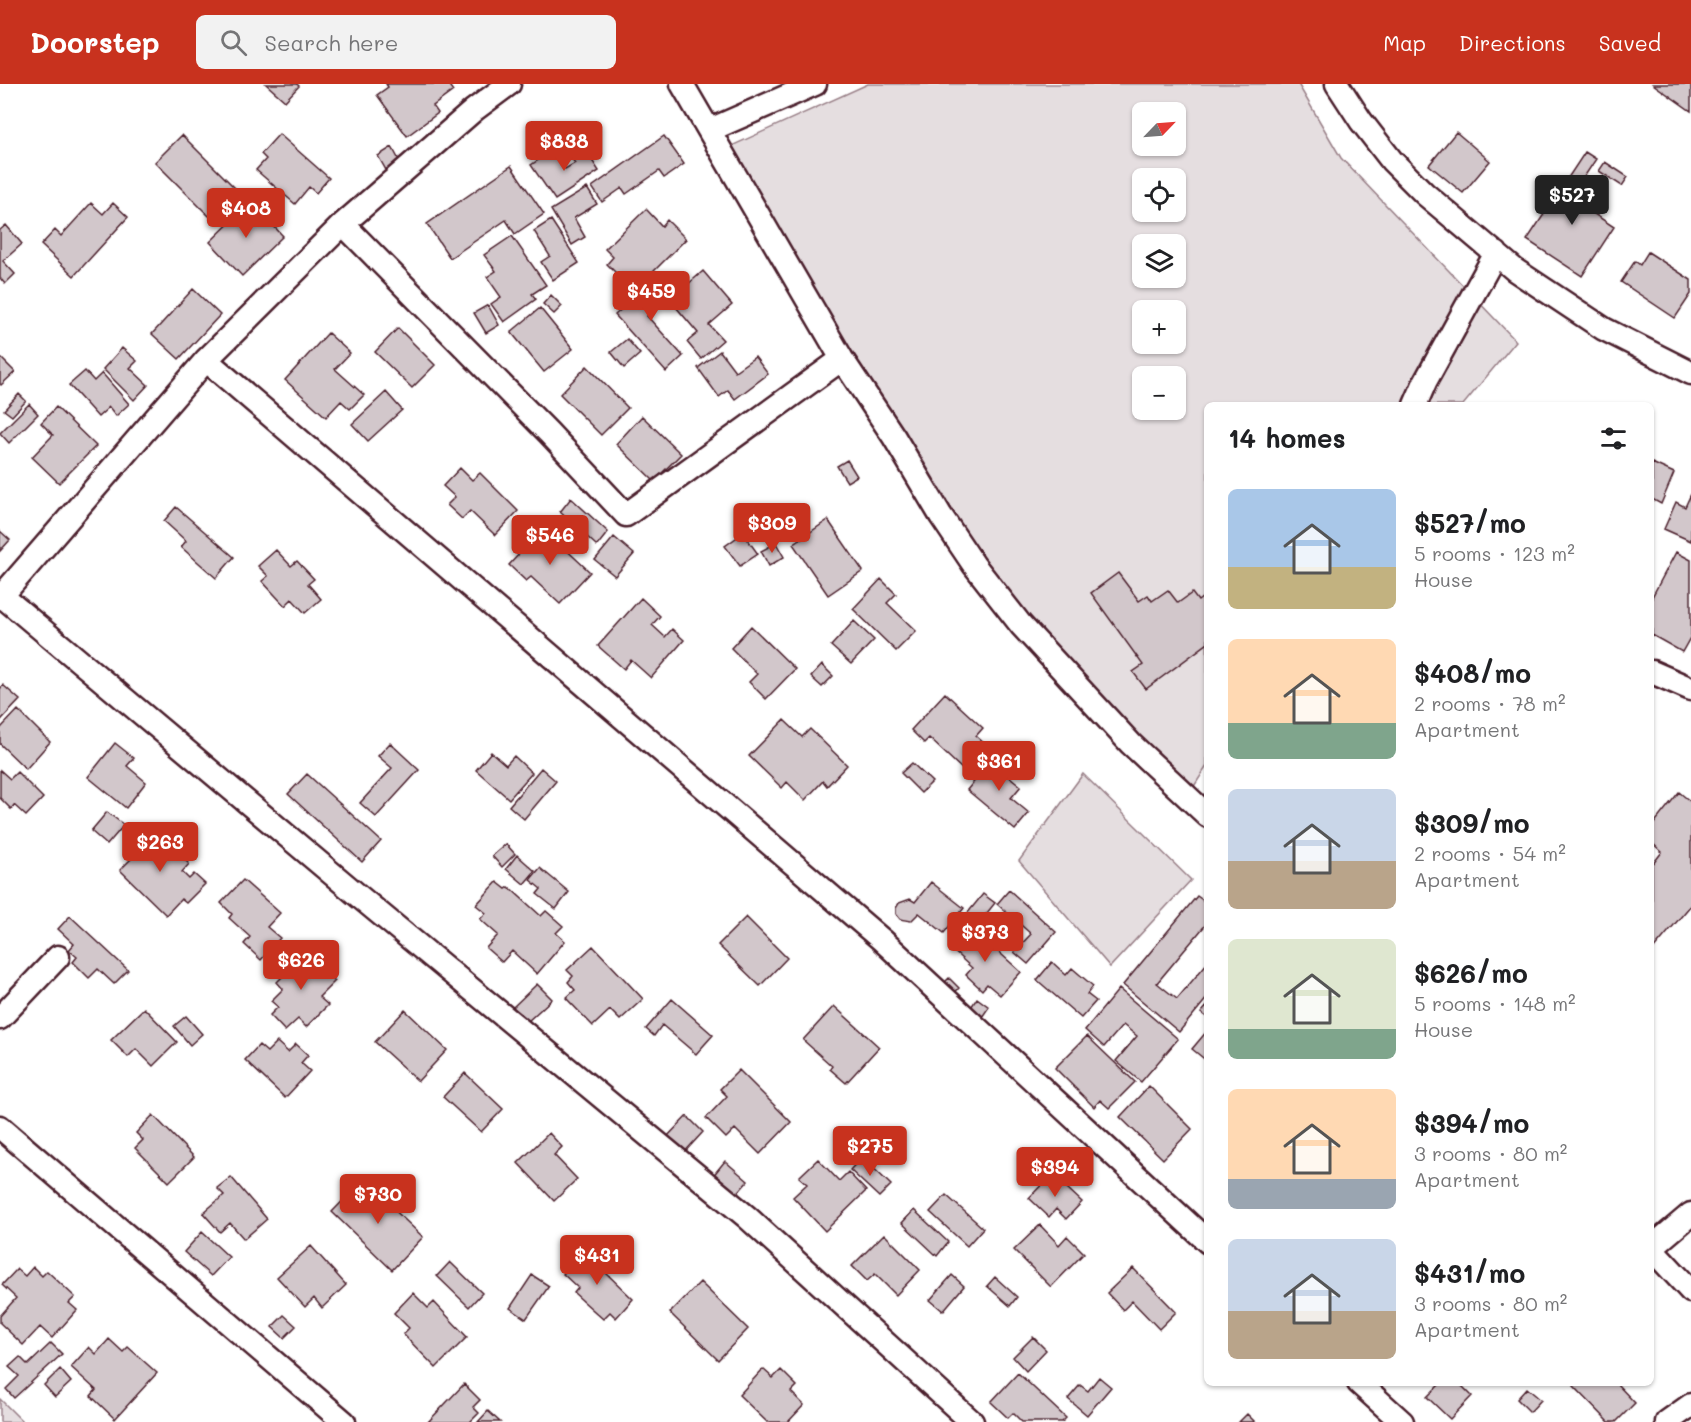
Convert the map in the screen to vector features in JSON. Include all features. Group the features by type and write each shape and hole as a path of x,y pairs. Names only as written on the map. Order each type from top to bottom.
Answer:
{"street":[{"path":"509,84 474,110 343,224 206,360 1,597 747,1216 972,1422"},
{"path":"682,84 842,359 974,565 1021,625 1131,744 1204,812"},
{"path":"710,130 815,84"},
{"path":"1337,84 1361,121 1392,161 1425,194 1515,270 1604,329 1691,373"},
{"path":"343,224 549,433 626,516 842,359"},
{"path":"1415,402 1496,253"},
{"path":"206,360 882,940 1204,1238"},
{"path":"1654,678 1691,689"},
{"path":"0,1018 58,957"},
{"path":"0,1127 344,1422"},
{"path":"1654,1246 1691,1214"},
{"path":"1654,1250 1691,1291"},
{"path":"1362,1386 1401,1422"}],"shaded area":[{"path":"868,84 1298,84 1341,158 1516,341 1465,402 1204,402 1204,771 1184,802 1006,606 716,153"},
{"path":"1083,774 1191,880 1110,967 1019,861"},
{"path":"0,1399 23,1422 0,1422"}],"building":[{"path":"266,84 297,84 299,86 285,101"},
{"path":"386,84 448,84 453,91 433,106 438,113 407,136 377,95 388,87"},
{"path":"1653,84 1691,84 1691,111"},
{"path":"1456,132 1490,161 1463,193 1429,165"},
{"path":"279,134 329,178 316,193 309,187 295,204 256,170 266,159 261,154"},
{"path":"182,135 236,189 209,216 155,162"},
{"path":"664,136 684,164 664,178 659,171 626,194 622,188 602,202 592,187"},
{"path":"392,147 400,162 386,170 378,156"},
{"path":"584,148 599,171 555,200 531,165 553,150 565,169 575,163 570,157"},
{"path":"1585,152 1596,159 1570,198 1614,227 1582,276 1527,240"},
{"path":"1605,162 1628,177 1622,186 1599,171"},
{"path":"511,166 544,214 515,234 506,220 450,258 427,224"},
{"path":"587,188 597,204 574,218 585,237 572,245 551,210"},
{"path":"251,202 283,236 242,276 210,242"},
{"path":"91,203 103,214 113,203 128,217 74,276 41,245 55,230 61,236"},
{"path":"646,209 662,226 667,220 686,239 634,291 607,264 613,257 605,249"},
{"path":"551,220 579,263 553,280 541,262 550,256 534,231"},
{"path":"6,225 22,244 3,261 15,274 5,284 0,278 0,230"},
{"path":"512,236 546,285 532,294 536,299 504,322 491,304 501,297 487,277 496,271 484,255"},
{"path":"1648,252 1691,280 1691,294 1675,318 1621,282 1635,261 1640,265"},
{"path":"703,271 732,305 709,325 723,340 701,359 687,342 698,333 670,300"},
{"path":"661,273 676,290 647,316 683,356 666,372 615,315"},
{"path":"193,289 220,315 179,359 152,334"},
{"path":"551,295 562,306 554,314 543,304"},
{"path":"488,305 499,325 486,333 474,313"},
{"path":"540,308 573,349 544,372 511,332"},
{"path":"398,328 435,365 412,388 375,352"},
{"path":"328,333 350,353 335,369 364,395 350,409 341,401 326,417 285,380"},
{"path":"627,339 640,354 624,368 611,352"},
{"path":"122,348 137,361 130,368 148,385 134,400 103,369"},
{"path":"720,351 735,371 755,357 768,374 735,399 728,390 719,397 698,368"},
{"path":"0,357 15,372 1,385 0,384"},
{"path":"587,366 628,408 601,435 560,394"},
{"path":"85,371 94,381 102,373 129,404 116,416 109,407 98,417 69,385"},
{"path":"386,392 402,410 368,441 352,424"},
{"path":"19,394 26,401 12,416 4,410"},
{"path":"29,404 38,414 9,443 0,433"},
{"path":"56,407 96,446 59,483 32,457 53,435 41,423"},
{"path":"642,416 681,454 654,481 616,444"},
{"path":"847,460 857,476 847,482 837,466"},
{"path":"1654,464 1674,473 1661,504 1654,500"},
{"path":"460,468 472,480 480,473 518,511 495,535 470,511 462,519 447,505 455,497 443,486"},
{"path":"1691,494 1691,541 1664,529 1676,502 1685,507"},
{"path":"571,498 608,532 597,546 560,512"},
{"path":"176,507 234,557 216,578 181,547 186,541 164,521"},
{"path":"828,520 863,571 828,595 793,544"},
{"path":"543,528 590,572 560,604 531,577 526,581 509,565"},
{"path":"0,531 10,540 0,551"},
{"path":"743,533 758,554 740,566 725,546"},
{"path":"614,537 634,554 615,576 595,560"},
{"path":"776,543 784,557 769,566 761,551"},
{"path":"276,550 291,566 297,561 314,579 308,584 321,599 305,613 292,599 285,606 262,581 268,576 258,566"},
{"path":"1676,552 1691,560 1691,636 1682,652 1654,636 1654,593"},
{"path":"1118,573 1139,601 1148,595 1152,601 1168,590 1178,603 1192,593 1198,601 1204,596 1204,646 1146,689 1133,672 1143,665 1091,593"},
{"path":"881,579 896,594 887,603 916,631 896,651 853,609"},
{"path":"641,598 660,616 652,625 665,637 672,629 684,640 651,678 631,660 624,669 598,646"},
{"path":"854,621 874,640 851,664 831,646"},
{"path":"751,626 795,669 766,699 749,682 757,674 731,648"},
{"path":"822,665 833,676 822,687 811,677"},
{"path":"3,685 20,700 0,721 0,689"},
{"path":"945,693 983,728 976,736 986,745 963,770 929,738 924,743 911,730"},
{"path":"18,710 50,742 26,769 0,744 0,729"},
{"path":"784,720 802,737 810,729 847,765 827,786 823,781 805,800 787,782 782,788 749,756"},
{"path":"115,743 134,758 127,766 146,782 126,808 88,777"},
{"path":"390,743 419,770 376,817 360,803 392,768 378,756"},
{"path":"491,752 506,765 514,756 532,773 509,799 476,770"},
{"path":"996,755 1015,770 1010,777 1021,786 1011,798 1029,813 1015,830 967,790"},
{"path":"912,763 932,782 921,793 901,773"},
{"path":"541,768 556,781 524,819 509,806"},
{"path":"0,770 10,779 17,772 43,798 26,816 14,805 11,809 0,798"},
{"path":"307,774 381,841 362,862 288,794"},
{"path":"1679,792 1691,802 1691,905 1654,949 1654,862 1662,852 1654,845 1654,823"},
{"path":"107,812 124,825 107,845 91,831"},
{"path":"152,827 169,843 163,849 168,854 173,848 189,864 182,872 189,879 194,874 205,884 186,903 181,899 166,915 120,870 132,858 127,853"},
{"path":"506,844 515,854 502,867 492,856"},
{"path":"517,855 535,871 524,884 506,869"},
{"path":"540,868 569,892 556,909 537,894 541,889 530,880"},
{"path":"243,880 280,913 267,927 280,938 261,960 244,944 250,937 229,918 232,914 221,903"},
{"path":"497,882 506,889 509,887 541,916 546,911 563,926 556,933 565,941 537,974 512,951 502,962 486,948 498,935 480,919 486,913 476,905"},
{"path":"931,882 964,908 944,933 919,913 911,921 900,919 896,914 899,903 910,899 915,902"},
{"path":"1009,890 1056,932 1028,964 1014,952 1031,934 997,904"},
{"path":"983,894 995,903 978,924 966,915"},
{"path":"1197,896 1204,901 1204,927 1157,983 1177,999 1204,967 1204,1002 1179,1032 1123,985"},
{"path":"70,916 128,970 114,984 98,969 89,978 73,962 77,957 69,950 74,944 58,929"},
{"path":"746,917 787,958 760,986 718,945"},
{"path":"971,927 1021,972 1000,995 987,984 982,990 966,975 972,968 951,949"},
{"path":"593,946 643,999 620,1020 610,1010 593,1026 566,998 575,990 568,982 573,976 567,970"},
{"path":"303,948 335,981 319,997 328,1005 306,1027 298,1019 285,1031 270,1015 278,1007 271,1001 283,989 277,982 286,973 282,969"},
{"path":"1052,962 1066,975 1072,968 1093,986 1087,994 1096,1001 1081,1018 1037,980"},
{"path":"949,978 959,988 949,999 938,989"},
{"path":"537,984 552,999 527,1022 513,1007"},
{"path":"1119,989 1178,1039 1141,1082 1116,1061 1137,1036 1123,1025 1104,1047 1085,1030"},
{"path":"977,998 989,1007 978,1023 966,1015"},
{"path":"672,999 713,1035 696,1054 662,1025 654,1036 646,1029"},
{"path":"834,1006 879,1047 846,1083 830,1069 832,1066 803,1040"},
{"path":"144,1008 177,1042 153,1066 136,1049 128,1057 111,1040"},
{"path":"405,1010 447,1050 418,1081 375,1042"},
{"path":"186,1016 202,1034 190,1045 174,1026"},
{"path":"1204,1035 1204,1059 1192,1049"},
{"path":"1087,1036 1135,1082 1109,1108 1100,1100 1094,1107 1055,1068"},
{"path":"277,1042 288,1052 296,1044 308,1055 301,1063 310,1071 285,1098 245,1060 259,1045 267,1052"},
{"path":"739,1070 791,1122 760,1154 735,1129 726,1138 706,1118 727,1096 720,1089"},
{"path":"465,1073 503,1109 481,1132 443,1097"},
{"path":"1149,1086 1192,1129 1163,1159 1120,1117"},
{"path":"153,1115 194,1157 169,1182 135,1148 143,1140 136,1133"},
{"path":"687,1116 703,1132 681,1156 664,1140"},
{"path":"549,1133 562,1147 554,1155 577,1179 554,1201 518,1163"},
{"path":"862,1157 891,1185 879,1197 850,1170"},
{"path":"818,1159 839,1181 848,1172 866,1191 825,1231 793,1197 807,1184 799,1177"},
{"path":"725,1161 748,1181 735,1196 712,1177"},
{"path":"1052,1174 1082,1202 1066,1219 1056,1209 1049,1217 1029,1198"},
{"path":"231,1177 267,1219 244,1239 230,1223 220,1232 203,1213 224,1195 217,1188"},
{"path":"363,1180 423,1237 392,1270 332,1212"},
{"path":"946,1195 983,1228 967,1246 930,1212"},
{"path":"914,1210 948,1242 937,1256 902,1223"},
{"path":"1040,1225 1059,1245 1067,1236 1084,1253 1051,1287 1014,1250"},
{"path":"202,1232 229,1257 211,1276 184,1252"},
{"path":"884,1234 920,1270 896,1295 875,1274 867,1281 852,1266"},
{"path":"311,1246 346,1285 322,1308 314,1298 305,1307 277,1277"},
{"path":"583,1251 594,1261 600,1255 611,1265 605,1272 633,1299 616,1318 610,1312 603,1319 574,1293 578,1288 563,1274"},
{"path":"450,1262 482,1293 469,1307 437,1276"},
{"path":"33,1267 42,1276 47,1271 75,1297 69,1303 77,1310 52,1338 40,1327 23,1345 0,1323 0,1316 16,1298 2,1285 17,1269 25,1276"},
{"path":"1133,1268 1176,1312 1159,1329 1132,1301 1123,1310 1107,1293"},
{"path":"532,1275 549,1286 526,1319 510,1308"},
{"path":"952,1275 964,1286 943,1311 930,1300"},
{"path":"995,1277 1017,1297 1010,1306 987,1286"},
{"path":"700,1282 748,1329 718,1360 670,1313"},
{"path":"413,1293 428,1308 434,1302 467,1337 436,1368 403,1334 409,1328 394,1313"},
{"path":"284,1315 296,1326 284,1338 272,1327"},
{"path":"1033,1337 1046,1350 1026,1371 1013,1357"},
{"path":"109,1339 123,1352 128,1347 157,1373 115,1419 91,1396 96,1390 71,1367 89,1347 96,1354"},
{"path":"51,1343 62,1354 14,1398 6,1389 19,1376 9,1367 20,1357 28,1365"},
{"path":"60,1369 71,1382 55,1397 44,1385"},
{"path":"763,1369 773,1378 781,1370 797,1386 791,1392 804,1405 788,1422 767,1422 739,1395"},
{"path":"1018,1373 1066,1418 1062,1422 1022,1422 1013,1413 1008,1418 991,1402"},
{"path":"1099,1377 1111,1387 1087,1415 1068,1399 1080,1385 1088,1391"},
{"path":"464,1384 480,1400 473,1407 479,1413 470,1422 428,1422"},
{"path":"1438,1386 1462,1386 1472,1396 1450,1419 1427,1397"},
{"path":"1574,1386 1619,1386 1635,1403 1616,1422 1609,1422"},
{"path":"1527,1388 1541,1400 1530,1412 1517,1399"},
{"path":"488,1411 500,1422 478,1422"},
{"path":"1247,1414 1255,1422 1239,1422"}]}
